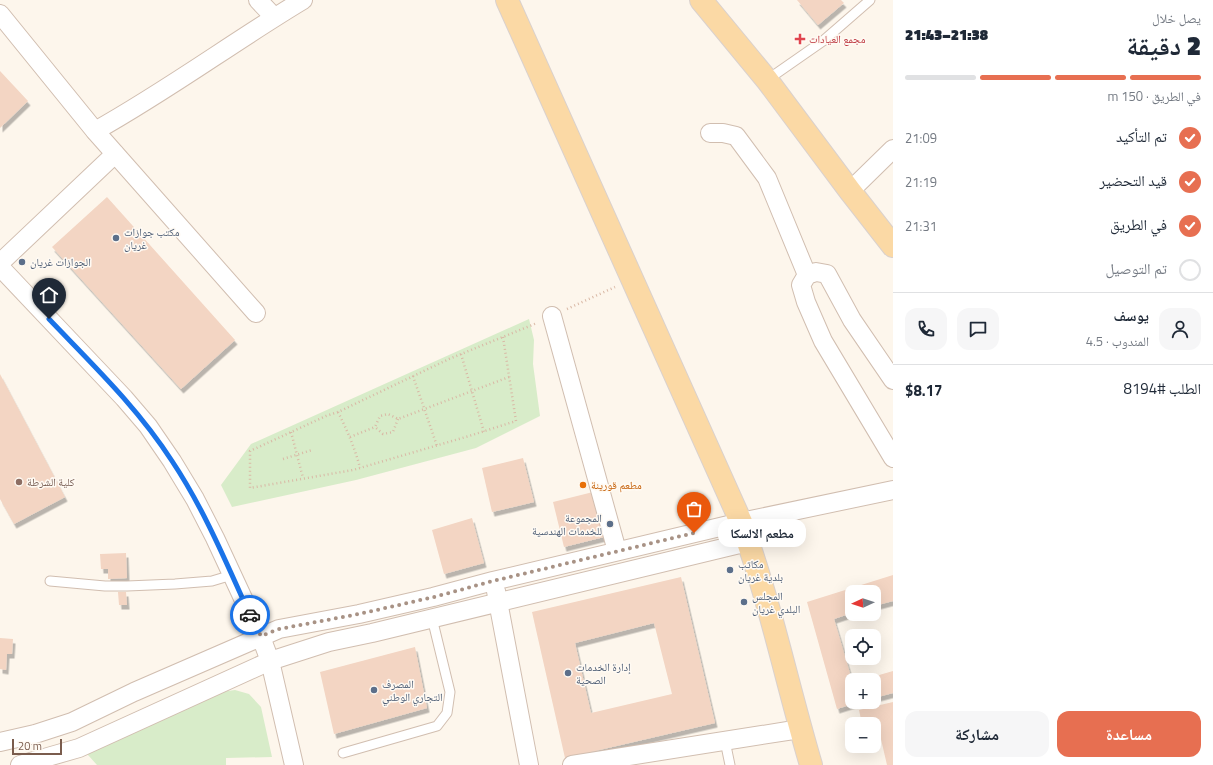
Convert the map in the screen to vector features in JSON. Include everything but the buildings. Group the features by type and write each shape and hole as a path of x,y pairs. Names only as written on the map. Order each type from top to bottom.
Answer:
{"main road":[{"path":"507,0 741,522 772,620 800,729 811,765"},
{"path":"701,0 767,80 893,246"}],"street":[{"path":"258,0 274,17"},
{"path":"95,131 163,90 274,17 303,0"},
{"path":"0,14 95,131 256,313"},
{"path":"710,133 723,133 736,136 766,178 807,275"},
{"path":"850,191 893,149"},
{"path":"0,262 115,154"},
{"path":"0,267 124,398 148,426 172,460 195,499 215,538 261,636 270,661 294,765"},
{"path":"893,380 852,320 827,274 816,272 807,275 801,285 806,302 823,342 893,458"},
{"path":"552,316 617,552"},
{"path":"0,742 35,734 72,722 134,692 279,629 404,604 493,581 741,522 893,490"},
{"path":"20,765 80,748 270,661 329,642 748,542"},
{"path":"493,581 529,765"},
{"path":"590,764 800,729"}],"lane":[{"path":"767,80 823,41 870,0"},
{"path":"50,581 105,586 127,586 212,581 232,575"},
{"path":"343,753 437,726 447,713 450,692 432,618"},
{"path":"725,741 730,765"}],"path":[{"path":"503,337 516,421 484,432 360,468 250,488 250,451 326,416 338,412 461,354 552,316 632,279"},
{"path":"461,354 484,432"},
{"path":"413,376 437,446"},
{"path":"350,437 375,427 380,416 388,414 398,419 509,377"},
{"path":"338,412 350,437 360,468"},
{"path":"375,427 383,434 393,432 398,419"},
{"path":"291,432 303,478"},
{"path":"283,459 312,450"}],"green space":[{"path":"529,319 534,340 533,364 540,416 476,448 356,480 232,507 221,485 251,444"},
{"path":"235,690 249,694 261,707 272,757 226,758 226,765 97,765 88,755 88,750 214,693"}],"way so far":[{"path":"250,615 261,636 279,629 359,614 434,597 493,581 694,533"}],"place":[{"name":"مجمع العيادات","path":"800,39"},
{"name":"مكتب جوازات غريان","path":"116,238"},
{"name":"الجوازات غريان","path":"22,262"},
{"name":"كلية الشرطة","path":"19,482"},
{"name":"مطعم قورينة","path":"583,485"},
{"name":"المجموعة للخدمات الهندسية","path":"610,524"},
{"name":"مطعم الالسكا","path":"694,533"},
{"name":"مكاتب بلدية غريان","path":"730,570"},
{"name":"المجلس البلدي غريان","path":"744,602"},
{"name":"إدارة الخدمات الصحية","path":"568,673"},
{"name":"المصرف التجاري الوطني","path":"374,690"}],"route":[{"path":"49,319 124,398 148,426 172,460 195,499 215,538 250,615"}]}
